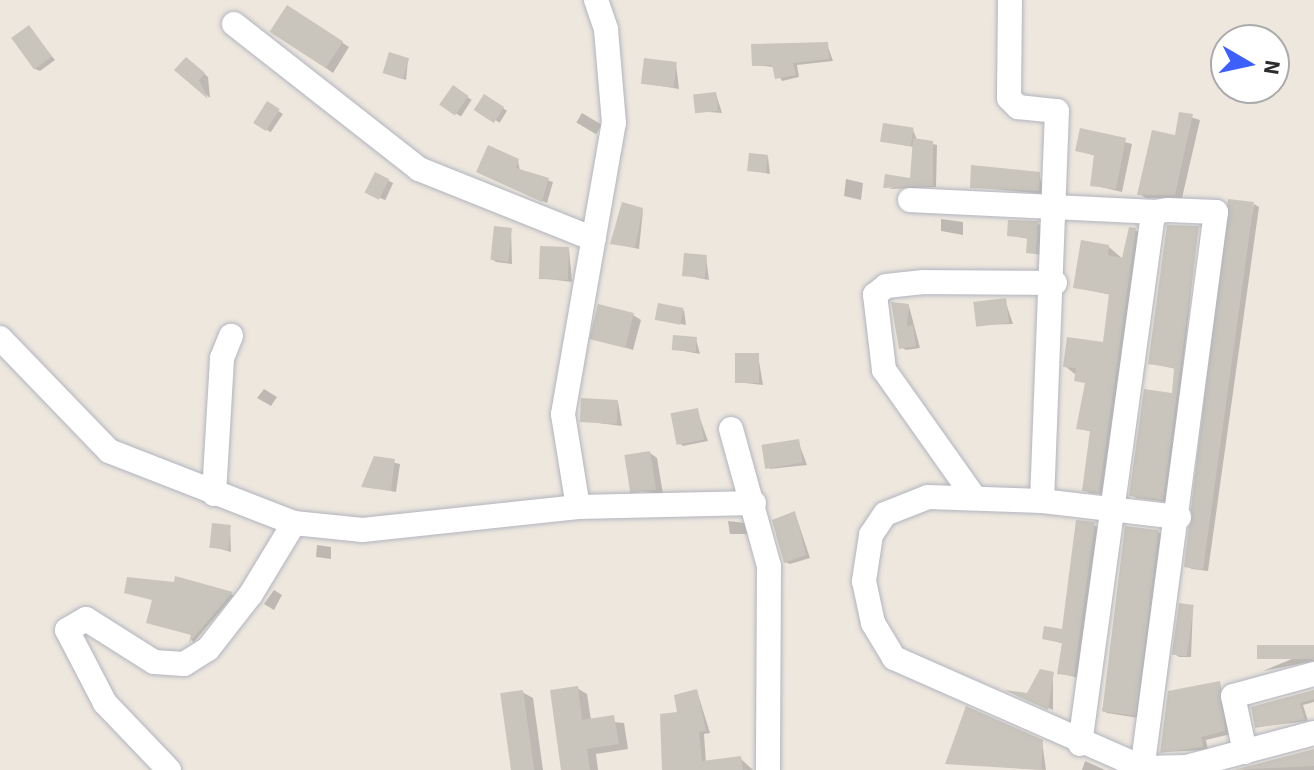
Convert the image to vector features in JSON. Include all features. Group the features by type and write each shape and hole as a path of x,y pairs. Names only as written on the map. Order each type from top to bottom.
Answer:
{"street":[{"path":"578,507 563,414 614,123 606,29 596,0"},
{"path":"1010,0 1009,98 1018,107 1057,111 1055,283 1042,501"},
{"path":"234,24 419,169 546,226 594,239"},
{"path":"910,200 1155,212 1188,207 1220,217 1143,769"},
{"path":"1080,744 1155,212"},
{"path":"974,497 884,370 875,295 886,286 924,282 1055,283"},
{"path":"214,494 222,358 231,336"},
{"path":"0,338 97,443 214,494 294,523 363,530 578,507 754,503"},
{"path":"731,429 754,503 772,619 768,770"},
{"path":"1179,517 1042,501 974,497 908,501 877,524 865,567 873,623 894,658 912,671 1143,769 1173,769 1314,733"},
{"path":"169,770 105,703 67,630 86,619 154,662 184,664 208,649 234,616 294,523"},
{"path":"1245,752 1233,696 1314,674"}],"building":[{"path":"287,5 343,41 326,68 270,32"},
{"path":"29,25 52,57 34,69 11,38"},
{"path":"828,42 829,59 793,63 796,75 775,79 772,65 752,66 751,44"},
{"path":"389,52 409,58 403,79 383,73"},
{"path":"186,57 205,73 199,80 208,99 174,70"},
{"path":"644,58 677,62 674,88 641,84"},
{"path":"453,85 469,96 455,116 439,105"},
{"path":"716,92 718,111 695,113 693,94"},
{"path":"484,94 504,107 494,123 474,110"},
{"path":"267,101 280,109 266,131 253,123"},
{"path":"1179,112 1193,114 1175,195 1137,195 1152,130 1175,135"},
{"path":"883,123 914,128 911,147 880,142"},
{"path":"1080,128 1126,138 1116,189 1090,186 1094,155 1075,151"},
{"path":"913,138 933,141 933,186 883,188 885,174 910,178"},
{"path":"488,145 519,159 516,168 549,178 542,202 476,172"},
{"path":"749,153 768,155 766,173 747,171"},
{"path":"971,165 1040,172 1039,191 970,188"},
{"path":"375,172 389,179 379,200 365,192"},
{"path":"1228,199 1254,202 1203,570 1184,567"},
{"path":"622,202 643,208 635,248 610,244"},
{"path":"1008,220 1038,221 1036,254 1026,253 1027,238 1007,236"},
{"path":"1167,225 1199,226 1163,500 1129,496 1144,389 1172,393 1174,368 1148,364"},
{"path":"494,226 512,228 508,262 490,260"},
{"path":"1129,227 1136,228 1099,493 1082,491 1090,431 1076,429 1085,383 1074,381 1076,368 1063,367 1067,337 1103,342 1109,294 1073,288 1081,240 1109,245 1108,255 1122,258"},
{"path":"540,246 569,247 568,280 539,279"},
{"path":"684,253 707,255 705,278 682,276"},
{"path":"1006,298 1009,323 976,327 973,302"},
{"path":"891,302 909,304 907,326 913,325 916,346 899,349"},
{"path":"658,303 684,308 680,325 655,320"},
{"path":"598,304 634,313 625,348 589,339"},
{"path":"673,335 697,337 696,352 672,350"},
{"path":"735,353 759,353 759,383 735,383"},
{"path":"581,398 618,400 617,424 580,422"},
{"path":"698,408 704,439 677,445 671,413"},
{"path":"799,439 803,463 765,469 761,445"},
{"path":"650,451 656,490 630,494 624,455"},
{"path":"374,456 395,459 391,491 361,487"},
{"path":"795,511 806,555 784,563 772,520"},
{"path":"1076,520 1095,522 1074,676 1057,674 1062,643 1042,639 1044,626 1062,629"},
{"path":"212,523 231,525 228,550 209,548"},
{"path":"1125,526 1159,530 1136,716 1102,712"},
{"path":"175,576 233,592 189,643 191,635 146,623 152,600 124,593 127,577 174,582"},
{"path":"1179,603 1194,605 1187,657 1172,654"},
{"path":"1257,645 1314,645 1314,659 1257,659"},
{"path":"1040,669 1054,672 1048,710 1004,690 1027,693"},
{"path":"1220,681 1225,731 1201,737 1203,747 1160,753 1168,691"},
{"path":"578,686 582,720 614,715 619,744 587,749 590,770 561,770 550,690"},
{"path":"697,689 706,731 699,732 702,761 741,756 743,770 662,770 660,714 677,712 674,695"},
{"path":"523,690 534,770 511,770 500,693"},
{"path":"1314,690 1314,699 1300,703 1305,720 1255,728 1251,707"},
{"path":"966,706 1043,740 1041,770 945,764"},
{"path":"1314,749 1314,766 1233,770 1249,766"}]}
